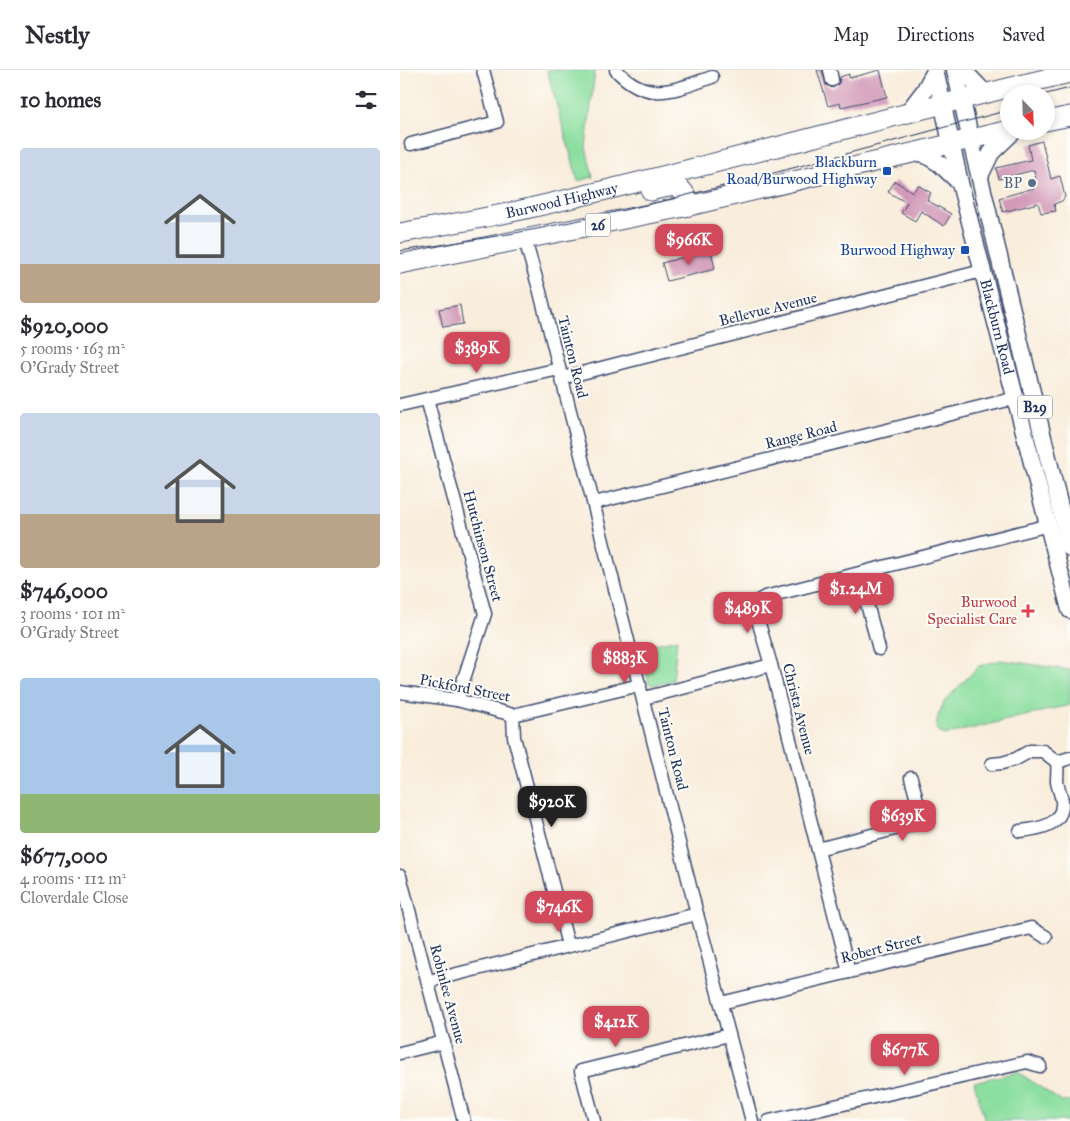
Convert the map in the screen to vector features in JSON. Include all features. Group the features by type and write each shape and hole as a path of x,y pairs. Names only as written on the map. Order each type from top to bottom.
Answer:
{"highway":[{"name":"Burwood Highway","path":"400,233 507,213 699,167 942,103 1070,73"},
{"path":"1055,120 1070,116"},
{"name":"Burwood Highway","path":"400,264 689,206 1000,132"},
{"path":"603,190 635,194 676,186 685,193 689,206"}],"main road":[{"name":"Blackburn Road","path":"935,70 960,183 1016,398 1056,523 1070,548"},
{"path":"908,112 924,91 935,70"},
{"name":"Blackburn Road","path":"955,70 1056,523 1070,610"},
{"path":"963,70 985,93"},
{"path":"980,176 991,153 1005,140"},
{"path":"919,151 940,164 960,183"}],"street":[{"path":"411,144 497,122 482,70"},
{"path":"616,70 647,91 673,90 712,77"},
{"name":"Tainton Road","path":"525,240 752,1121"},
{"name":"Bellevue Avenue","path":"400,405 561,374 982,271"},
{"name":"Range Road","path":"594,502 1016,398"},
{"name":"Hutchinson Street","path":"427,399 485,614 457,700"},
{"name":"Christa Avenue","path":"849,972 771,665 755,610 756,602 765,597 1056,523"},
{"path":"859,574 879,649"},
{"path":"644,698 771,665"},
{"name":"Pickford Street","path":"400,692 457,700 513,715 640,686"},
{"path":"513,715 514,738 568,945"},
{"path":"992,764 1016,759 1030,751 1043,751 1057,762"},
{"path":"1057,762 1070,758"},
{"path":"1020,831 1034,830 1052,824 1060,814 1062,802 1057,782 1057,762"},
{"path":"818,849 910,825 916,819 918,806 911,778"},
{"name":"Robinlee Avenue","path":"400,876 405,916 428,981 464,1121"},
{"path":"428,981 698,914"},
{"name":"Robert Street","path":"721,1003 1031,928 1046,937"},
{"path":"594,1121 581,1071 729,1035"},
{"path":"400,1053 444,1042"},
{"path":"769,1121 1028,1062 1040,1066"}],"green space":[{"path":"547,70 595,70 586,147 593,177 578,181"},
{"path":"677,639 673,681 652,685 649,683 641,647"},
{"path":"1001,660 1070,670 1070,705 944,735 936,729 938,716 944,702 979,666"},
{"path":"1018,1072 1062,1102 1070,1101 1070,1121 985,1121 974,1082"}],"building":[{"path":"817,70 822,70 826,85 833,88 839,83 840,77 849,74 849,78 880,70 887,97 841,107 840,103 828,106"},
{"path":"1042,141 1051,179 1060,176 1065,197 1062,201 1054,204 1056,211 1041,213 1038,203 1003,212 999,198 1034,188 1037,183 1034,170 999,179 996,168 1031,160 1028,145"},
{"path":"895,181 913,192 918,185 931,193 927,200 951,214 944,226 921,211 915,221 901,213 907,203 888,192"},
{"path":"711,250 715,269 667,281 662,263"},
{"path":"460,305 463,324 443,327 439,309"}],"tram line":[{"path":"1055,92 1070,88"},
{"path":"400,251 524,231 659,202 1000,112"}],"place":[{"name":"Blackburn Road/Burwood Highway","path":"887,171"},
{"name":"BP","path":"1032,183"},
{"name":"Burwood Highway","path":"965,250"},
{"name":"Burwood Specialist Care","path":"1028,611"}]}
